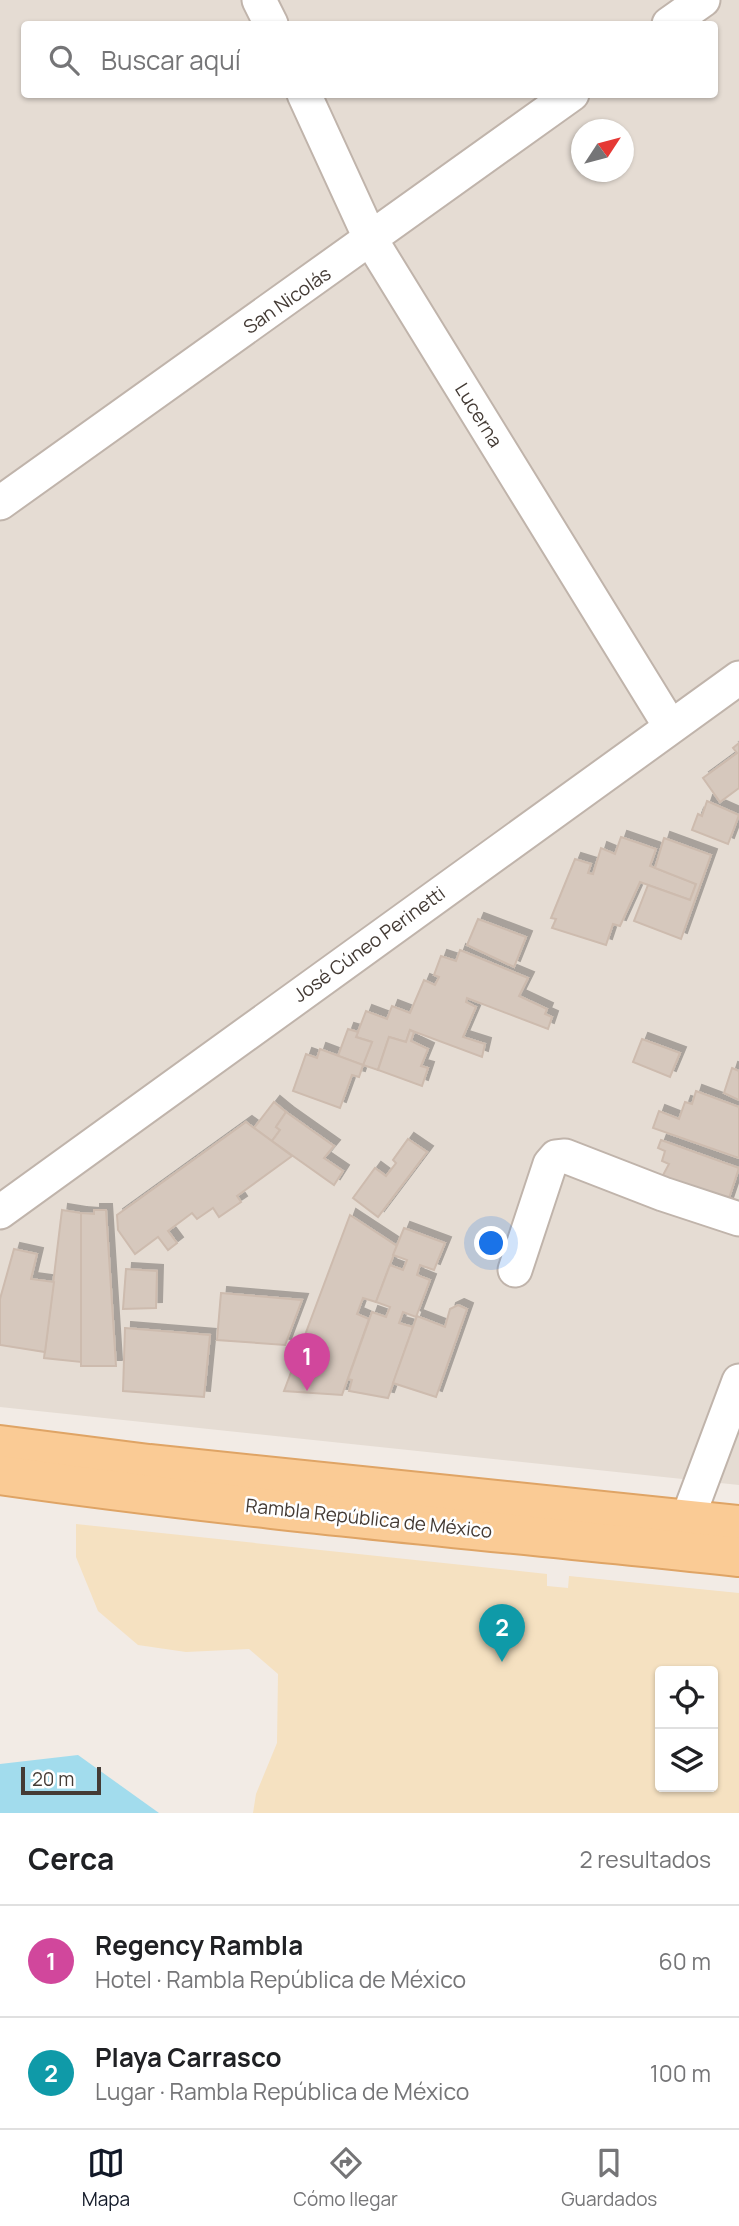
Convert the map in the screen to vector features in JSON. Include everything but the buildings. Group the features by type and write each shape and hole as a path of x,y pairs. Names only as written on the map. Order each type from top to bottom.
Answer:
{"main road":[{"name":"Rambla República de México","path":"0,1445 162,1465 739,1525"},
{"name":"Rambla República de México","path":"0,1475 86,1488 739,1557"}],"street":[{"path":"260,0 270,21"},
{"path":"673,21 703,0"},
{"name":"Lucerna","path":"306,98 371,240 670,726"},
{"name":"San Nicolás","path":"0,503 566,98"},
{"name":"José Cúneo Perinetti","path":"0,1212 739,678"},
{"path":"515,1270 550,1164 556,1157 565,1156 663,1194 739,1219"},
{"path":"687,1520 739,1381"}],"shaded area":[{"path":"0,0 739,0 739,1485 0,1407"}],"sand":[{"path":"76,1524 547,1574 547,1586 568,1588 569,1576 739,1593 739,1813 253,1813 256,1794 277,1743 278,1674 249,1649 186,1652 138,1645 98,1611 76,1557"}],"water":[{"path":"78,1755 159,1813 0,1813 0,1764"}],"place":[{"name":"Regency Rambla","path":"307,1391"},
{"name":"Playa Carrasco","path":"502,1662"}]}
